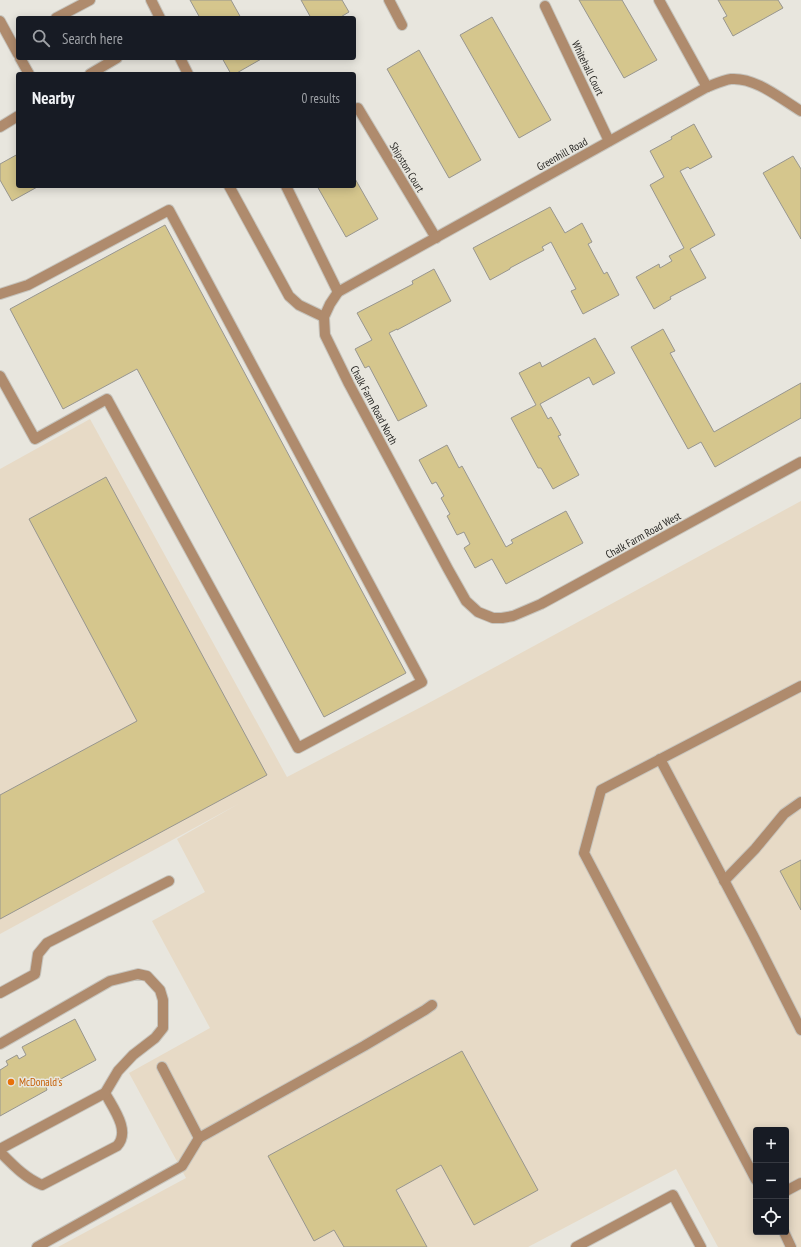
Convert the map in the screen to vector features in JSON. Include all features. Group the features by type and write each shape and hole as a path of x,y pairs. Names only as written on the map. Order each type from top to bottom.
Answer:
{"street":[{"path":"60,16 90,0"},
{"path":"151,0 159,16"},
{"path":"389,0 402,25"},
{"path":"659,0 707,88"},
{"name":"Whitehall Court","path":"545,6 610,141"},
{"path":"0,21 14,38"},
{"path":"21,60 28,72"},
{"path":"93,72 114,60"},
{"path":"181,60 187,72"},
{"name":"Greenhill Road","path":"338,292 610,141 707,88 724,81 732,79 744,80 756,84 801,111"},
{"name":"Shipston Court","path":"358,108 436,238"},
{"path":"0,127 16,117"},
{"path":"230,188 289,296 300,304 324,317 338,292 287,188"},
{"path":"0,294 28,285 169,210 422,682 298,748 107,399 34,439 0,376"},
{"name":"Chalk Farm Road North","path":"324,317 325,335 345,377 448,569 466,601 478,612 493,618"},
{"name":"Chalk Farm Road West","path":"493,618 513,616 541,604 801,462"},
{"path":"753,1174 584,853 601,790 801,686"},
{"path":"660,759 801,1030"},
{"path":"724,881 755,850 784,814 801,802"},
{"path":"0,993 35,974 38,954 47,943 169,881"},
{"path":"0,1044 110,981 138,974 147,976 160,990 163,1000 163,1028 154,1038 132,1055 118,1071 105,1093 0,1151 19,1171 33,1181 42,1185 117,1146 122,1140 122,1130 118,1118 105,1093"},
{"path":"37,1247 182,1166 199,1138 364,1046 432,1005"},
{"path":"162,1067 199,1138"},
{"path":"789,1189 801,1183"},
{"path":"576,1247 673,1195 701,1247"},
{"path":"785,1235 791,1247"}],"shaded area":[{"path":"90,419 287,777 425,705 801,501 801,1247 718,1247 676,1169 528,1247 58,1247 186,1178 129,1073 210,1028 152,921 205,892 177,839 240,803 0,934 0,469"}],"building":[{"path":"190,0 231,0 240,16 199,16"},
{"path":"301,0 342,0 349,12 342,16 310,16"},
{"path":"579,0 622,0 657,60 624,78"},
{"path":"718,0 778,0 783,8 733,36 723,18 727,16"},
{"path":"492,17 551,120 519,138 460,35"},
{"path":"419,50 481,160 449,178 387,69"},
{"path":"223,60 260,60 238,72 230,72"},
{"path":"694,124 712,157 690,169 688,167 680,171 715,235 690,249 706,278 670,297 671,299 654,309 636,277 659,264 660,268 672,261 669,256 684,248 650,185 664,177 650,151 672,139 671,137"},
{"path":"16,155 16,188 35,188 12,201 0,180 0,164"},
{"path":"793,156 801,169 801,239 763,173"},
{"path":"356,180 378,219 346,237 318,188 356,188"},
{"path":"550,207 565,233 582,223 592,242 588,244 604,274 607,272 619,295 583,314 571,291 576,289 551,242 542,247 544,250 490,280 473,248"},
{"path":"165,225 406,673 324,717 137,369 63,409 10,309"},
{"path":"434,269 451,301 389,333 427,406 398,421 369,366 365,368 355,349 372,340 357,313 413,284 412,281"},
{"path":"663,329 675,351 670,353 714,432 801,383 801,418 715,467 701,442 688,449 631,347"},
{"path":"595,338 615,373 593,385 589,377 540,404 548,419 551,417 561,435 558,436 579,475 553,489 541,468 538,468 511,418 536,405 519,373 540,362 542,367"},
{"path":"447,445 459,468 462,466 506,547 513,543 511,540 566,511 583,543 506,584 492,559 475,568 464,548 470,544 464,532 457,535 447,516 450,514 441,498 444,496 436,482 432,484 419,460"},
{"path":"106,477 267,775 0,919 0,795 137,721 29,519"},
{"path":"801,860 801,910 780,871"},
{"path":"75,1019 96,1060 46,1087 47,1090 0,1116 0,1070 8,1065 6,1061 17,1055 19,1059 26,1055 22,1047"},
{"path":"462,1051 538,1190 474,1225 441,1165 396,1190 427,1247 344,1247 334,1230 314,1241 268,1156"}],"place":[{"name":"McDonald's","path":"11,1082"}]}
